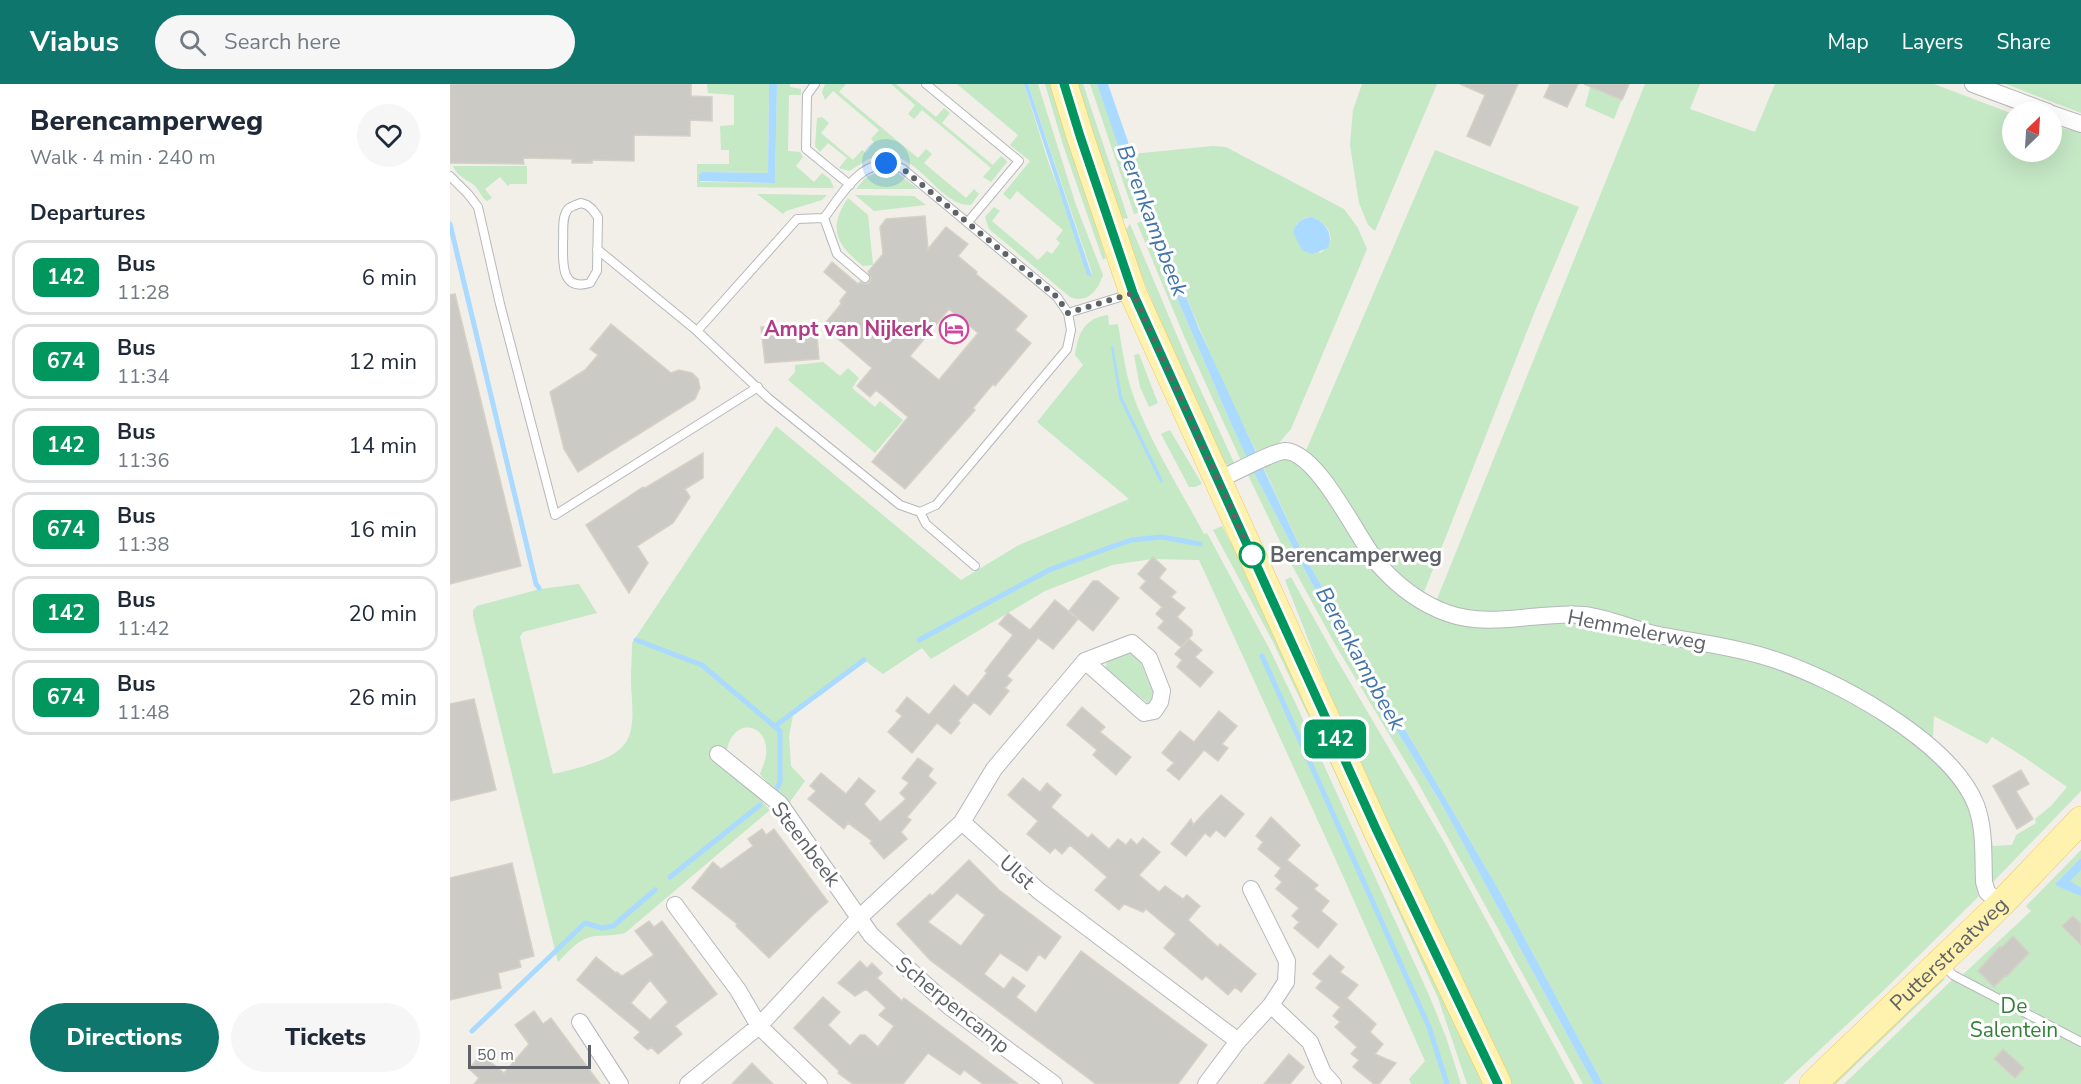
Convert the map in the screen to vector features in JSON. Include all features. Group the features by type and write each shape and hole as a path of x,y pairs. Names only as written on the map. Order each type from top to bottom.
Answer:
{"main road":[{"path":"1064,84 1133,293 1377,831 1498,1084"},
{"name":"Putterstraatweg","path":"1813,1084 2001,904 2081,820"}],"street":[{"path":"1973,84 2021,102"},
{"path":"2062,117 2081,124"},
{"name":"Hemmelerweg","path":"1218,480 1276,453 1287,451 1302,459 1340,501 1369,552 1384,571 1411,594 1443,611 1465,617 1491,620 1567,614 1610,620 1652,633 1769,658 1826,680 1902,726 1942,758 1965,785 1976,804 1979,817 1984,882 1987,892 2001,904"},
{"path":"688,1084 759,1026 860,917 962,822 994,769 1085,661 1132,643 1149,658 1162,691 1160,702 1154,711 1144,713 1085,661"},
{"name":"Steenbeek","path":"718,754 780,804 860,917"},
{"name":"Ulst","path":"962,822 1039,891 1238,1041"},
{"path":"1206,1084 1238,1041 1271,1005 1286,982 1287,961 1251,889"},
{"path":"675,905 738,990 759,1026 819,1084"},
{"name":"Scherpencamp","path":"860,917 871,935 933,992 1054,1084"},
{"path":"1271,1005 1310,1042 1323,1073 1333,1084"},
{"path":"580,1022 621,1084"}],"lane":[{"path":"815,84 807,95 806,149 850,185"},
{"path":"926,84 1019,161 968,222"},
{"path":"597,249 697,332 768,398 900,505 920,512 936,505 1067,349 1071,330 1068,313 1057,297 897,166 886,163 871,166 859,175 824,218 797,219 697,332"},
{"path":"450,176 478,207 500,304 555,515 758,387"},
{"path":"581,203 592,208 598,217 597,249 597,271 594,278 590,283 581,286 574,284 566,277 563,270 564,222 569,208 581,203"},
{"path":"824,218 837,254 865,278"},
{"path":"1068,313 1133,293"},
{"path":"920,512 926,524 975,566"},
{"path":"1941,962 1953,975 2081,1042"}],"green space":[{"path":"707,84 769,84 768,173 703,172 699,174 700,182 775,183 777,84 790,84 790,87 801,89 801,95 789,95 788,151 800,152 803,157 796,166 814,182 822,173 830,179 834,188 697,187 697,164 729,164 729,150 721,150 720,126 734,125 734,95 708,93"},
{"path":"825,84 846,84 839,92 918,158 926,149 932,154 924,163 966,198 974,189 979,194 971,205 959,203 948,197 917,169 893,156 874,157 849,171 839,168 847,158 828,143 820,152 815,146 817,118 822,117 829,123 821,133 853,160 862,150 866,153 874,142 871,139 879,130 833,91 825,100 822,92"},
{"path":"891,84 896,84 936,117 944,108 950,113 942,123 993,165 1001,156 1006,160 1007,162 991,182 983,177 991,168 922,110 914,119 908,114 915,105"},
{"path":"957,84 1024,84 1048,161 1091,276 1092,273 1028,84 1038,84 1076,205 1103,275 1098,286 1087,297 1076,299 1070,297 989,229 985,217 994,207 1000,211 992,221 1038,260 1047,251 1052,254 1060,243 1056,239 1063,230 1017,191 1010,200 1003,194 1030,161 1010,145 1018,135"},
{"path":"1045,84 1053,84 1106,258 1103,260 1063,145"},
{"path":"1074,84 1083,84 1128,218 1124,219 1118,214"},
{"path":"1090,84 1097,84 1142,212 1134,214"},
{"path":"1362,84 1437,84 1375,231 1368,225 1359,203 1350,145 1353,110"},
{"path":"1591,84 1628,84 1614,119 1585,106"},
{"path":"1645,84 1700,84 1690,109 1755,132 1775,84 1934,84 2002,110 2002,162 2062,162 2062,128 2081,132 2081,791 1993,882 1988,878 1984,804 1993,846 2012,845 2016,835 2036,823 2035,819 2051,806 2067,787 1992,737 1987,744 1934,716 1931,742 1860,694 1638,624 1496,616 1435,604"},
{"path":"2006,84 2081,84 2081,113 2062,106 2062,102 2053,102"},
{"path":"1213,146 1226,147 1344,209 1358,228 1367,249 1291,429 1278,444 1258,455 1190,307 1132,154","holes":["1312,217 1327,228 1331,238 1326,248 1320,253 1296,224 1304,218"]},
{"path":"1435,150 1579,207 1535,311 1422,597 1406,586 1304,455"},
{"path":"453,166 527,166 527,184 508,186 500,177 485,189 492,198 487,201 475,186 457,173"},
{"path":"880,171 896,172 918,189 856,189 865,178"},
{"path":"757,194 827,195 822,200 786,211 783,214"},
{"path":"855,195 914,196 926,205 874,211"},
{"path":"848,198 868,215 873,265 863,266 847,251 838,236 838,219"},
{"path":"1144,221 1249,462 1243,465 1184,336 1137,223"},
{"path":"1130,224 1191,369 1236,467 1224,462 1171,347 1125,235"},
{"path":"1108,315 1109,325 1118,324 1130,384 1147,429 1204,534 1207,533 1270,650 1295,702 1429,995 1461,1084 1411,1084 1409,1079 1425,1061 1199,560 1152,559 1112,565 1045,591 931,659 922,648 883,674 864,660 794,710 789,736 791,766 805,781 787,806 760,774 766,756 766,744 762,735 755,729 740,730 733,736 728,747 726,763 770,810 625,933 584,939 558,962 473,610 477,606 540,589 579,584 597,613 523,632 520,637 553,774 609,757 627,740 632,724 632,643 776,426 961,580 1019,545 1129,499 1037,422 1083,365 1075,355 1080,334 1088,323"},
{"path":"1139,354 1158,403 1149,407 1140,387 1134,355"},
{"path":"823,362 840,376 848,368 859,378 852,388 875,407 880,401 903,420 875,453 788,380 795,372 795,365"},
{"path":"1170,430 1202,484 1189,487 1161,434"},
{"path":"1284,456 1306,469 1360,545 1435,612 1561,617 1752,658 1836,690 1940,760 1973,808 1980,883 1979,896 1884,990 1783,1084 1603,1084 1500,892 1303,554 1263,466"},
{"path":"1253,471 1342,641 1441,803 1594,1084 1583,1084 1417,781 1336,646 1288,558 1247,473"},
{"path":"1222,526 1304,683 1488,1084 1467,1084 1438,998 1318,736 1272,640 1213,530"},
{"path":"1291,577 1444,842 1575,1084 1511,1084 1405,861 1327,688 1285,580"},
{"path":"1129,652 1138,656 1156,699 1150,705 1105,669 1107,662"},
{"name":"De Salentein","path":"2081,850 2081,858 2055,884 2081,863 2081,1084 1844,1084 1952,980 1956,981 2031,911 2026,906"},
{"path":"1937,979 1945,979 1836,1084 1826,1084"}],"water":[{"path":"769,84 777,84 775,183 699,181 699,174 703,172 768,173"},
{"path":"1024,84 1028,84 1092,276 1087,275"},
{"name":"Berenkampbeek","path":"1097,84 1108,84 1151,208 1199,329 1303,554 1500,892 1603,1084 1594,1084 1441,803 1342,641 1253,471 1144,221"},
{"path":"1312,217 1327,229 1330,243 1328,248 1312,254 1302,250 1293,232 1300,221"},
{"path":"1113,346 1122,397 1162,483 1119,398 1111,347"},
{"path":"2081,858 2081,870 2070,881 2081,888 2081,896 2055,884"}],"building":[{"path":"450,84 691,84 691,96 712,97 712,121 690,120 690,136 634,135 634,161 592,160 592,163 572,163 572,159 523,158 524,164 450,163"},
{"path":"1460,84 1518,84 1490,146 1467,136 1485,95"},
{"path":"1550,84 1578,84 1567,107 1544,97"},
{"path":"1584,84 1629,84 1622,100"},
{"path":"925,216 928,249 946,227 968,244 958,256 1027,316 1015,330 1031,343 995,386 993,384 973,408 975,410 905,489 872,462 908,417 876,390 870,397 857,386 872,368 823,326 841,304 840,301 847,292 824,272 832,262 858,284 860,282 868,284 871,279 868,272 883,254 880,227 886,219","holes":["949,309 978,333 939,380 910,356"]},
{"path":"455,294 521,566 450,584 450,295"},
{"path":"611,324 671,373 679,370 692,373 698,379 700,388 695,399 578,472 564,449 550,392 585,370 598,355 590,349"},
{"path":"816,324 819,359 765,363 761,327"},
{"path":"703,453 703,478 685,489 690,497 673,523 637,546 648,563 629,593 586,525 643,487 645,488"},
{"path":"1153,557 1166,569 1159,578 1176,592 1171,597 1185,608 1177,617 1192,630 1192,635 1181,647 1158,628 1164,621 1156,614 1162,607 1140,588 1146,581 1138,574"},
{"path":"1093,581 1098,581 1119,598 1093,631 1069,611"},
{"path":"1055,600 1078,619 1053,649 1038,638 1007,676 1012,680 1005,688 1009,691 990,715 974,702 958,721 960,723 951,734 937,723 912,753 888,732 902,716 896,711 907,697 929,715 954,685 968,697 1013,635 999,624 1008,613 1030,630"},
{"path":"1189,639 1202,650 1195,657 1213,672 1200,687 1177,667 1182,660 1175,654"},
{"path":"474,699 496,790 450,801 450,704"},
{"path":"1082,707 1105,727 1100,732 1131,757 1116,775 1093,755 1097,750 1067,725"},
{"path":"1219,711 1237,726 1222,744 1228,748 1218,761 1204,750 1179,780 1167,770 1174,763 1162,753 1180,731 1194,742"},
{"path":"918,758 933,769 928,776 936,783 907,817 911,820 901,832 907,839 884,859 870,843 872,841 848,823 844,829 808,799 816,791 810,786 821,773 846,794 859,778 875,791 864,804 880,822 906,799 900,793 909,783 902,778"},
{"path":"2021,770 2029,784 2016,791 2033,819 2017,829 1993,786"},
{"path":"1023,778 1040,792 1047,783 1061,795 1051,807 1088,838 1092,834 1109,849 1118,839 1126,845 1131,839 1137,845 1143,838 1160,852 1139,875 1159,892 1165,886 1183,899 1187,895 1200,906 1188,920 1218,947 1220,944 1256,974 1241,992 1235,987 1228,995 1206,976 1202,980 1164,948 1176,934 1146,909 1143,912 1124,904 1119,910 1095,890 1107,877 1070,845 1062,854 1055,848 1050,853 1027,834 1038,821 1008,795"},
{"path":"1221,795 1244,814 1225,837 1216,830 1210,837 1205,833 1186,856 1171,844 1191,819 1193,825"},
{"path":"1271,817 1300,845 1287,860 1318,885 1314,889 1329,901 1321,911 1337,924 1318,948 1294,928 1299,922 1292,916 1299,908 1276,889 1282,882 1275,876 1281,868 1258,849 1263,842 1256,836"},
{"path":"762,829 766,835 774,829 828,902 769,958 736,926 737,924 692,888 713,862 721,869 753,846 748,839"},
{"path":"969,860 999,890 1061,937 1045,959 1039,954 1027,971 1000,953 984,974 1004,989 1013,977 1025,986 1016,997 1036,1013 1081,951 1207,1045 1178,1084 1096,1084 930,960 897,924 930,894 932,896","holes":["957,893 985,915 961,946 928,922"]},
{"path":"512,863 534,956 519,960 521,967 498,973 501,988 450,1000 450,878"},
{"path":"2073,916 2081,924 2081,945 2062,926"},
{"path":"649,921 654,927 662,921 717,994 675,1026 682,1034 658,1054 651,1047 648,1050 634,1038 640,1032 577,980 596,957 622,976 654,955 635,931","holes":["650,980 668,1002 650,1020 631,1003"]},
{"path":"2013,936 2029,953 1994,987 1978,971 2000,946 2001,948"},
{"path":"1330,955 1344,967 1340,972 1358,985 1347,998 1376,1024 1370,1032 1383,1044 1375,1054 1396,1063 1379,1084 1374,1084 1353,1067 1359,1060 1351,1054 1357,1047 1335,1027 1340,1022 1333,1016 1341,1006 1316,988 1322,981 1313,974"},
{"path":"860,961 867,968 872,963 882,973 877,978 902,1001 904,998 1018,1084 983,1084 964,1070 960,1075 928,1053 903,1084 853,1084 838,1073 839,1071 794,1028 823,997 840,1012 828,1025 850,1046 860,1035 865,1035 878,1047 894,1026 879,1015 886,1008 866,989 855,996 838,983"},
{"path":"534,1011 543,1024 551,1018 600,1084 474,1084 479,1078 469,1069 481,1054 504,1073 529,1044 515,1025"},
{"path":"2003,1049 2024,1068 2015,1078 1994,1059"},
{"path":"1289,1054 1304,1067 1290,1084 1264,1084"},
{"path":"752,1063 773,1084 732,1084"}],"waterway":[{"path":"450,224 536,584 539,588"},
{"path":"919,640 1049,570 1111,547 1132,540 1162,537 1200,544"},
{"path":"636,640 702,665 780,731 780,782 776,790"},
{"path":"1262,656 1429,1027 1447,1084"},
{"path":"775,726 864,660"},
{"path":"670,877 760,805"},
{"path":"472,1031 585,923 602,928 613,926 655,890"}],"bus line":[{"name":"142","path":"1064,84 1133,293 1377,831 1498,1084"}],"place":[{"name":"Ampt van Nijkerk","path":"954,329"},
{"name":"Berencamperweg","path":"1252,555"}],"route":[{"path":"886,163 903,169 939,198 1057,297 1064,304 1068,313 1133,293 1253,557 1252,555"}]}
